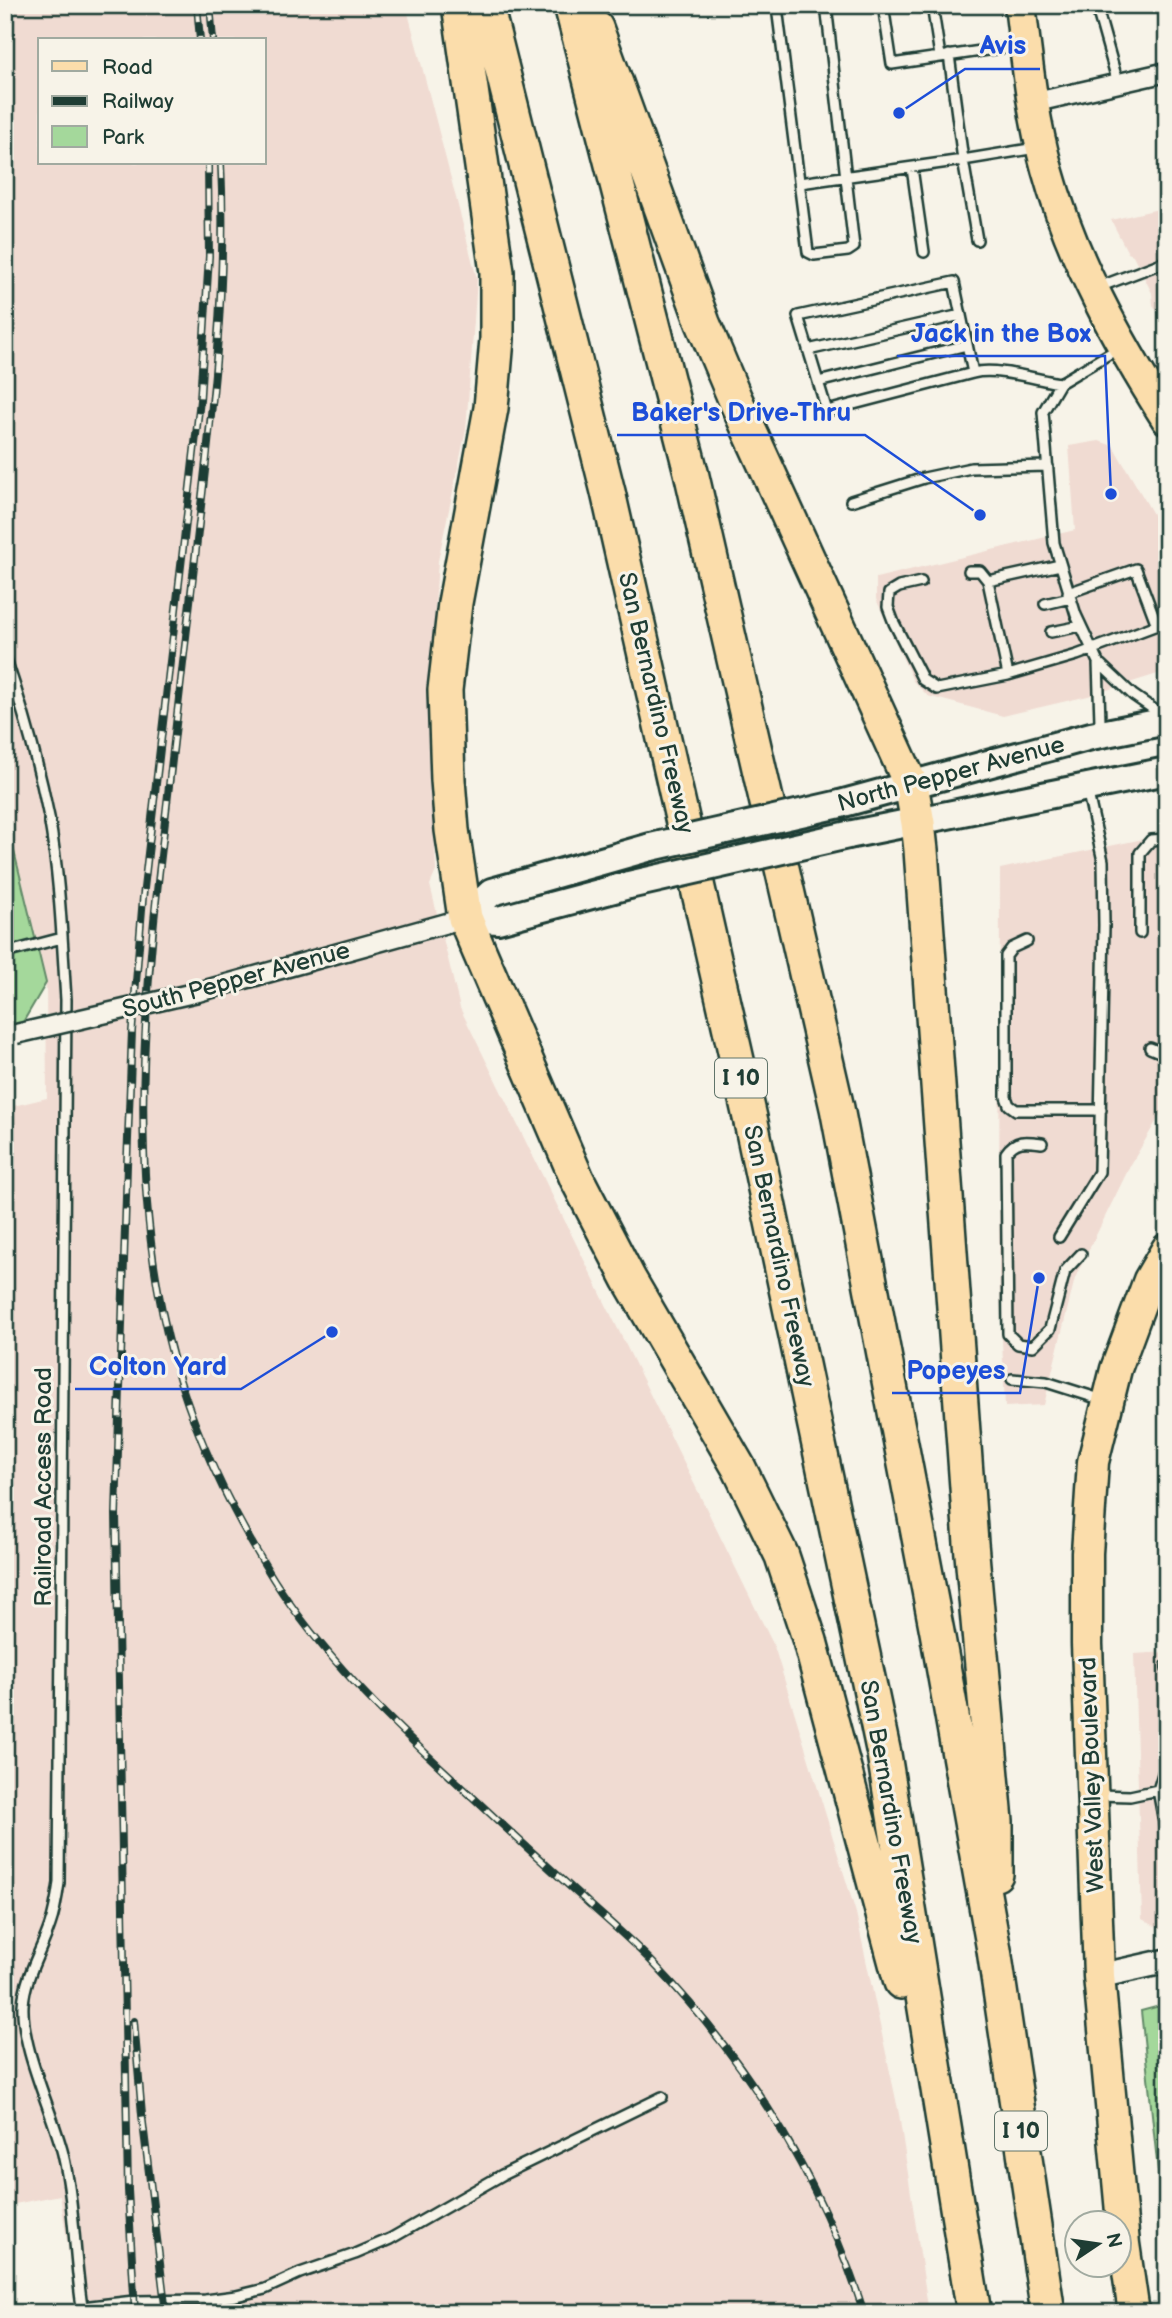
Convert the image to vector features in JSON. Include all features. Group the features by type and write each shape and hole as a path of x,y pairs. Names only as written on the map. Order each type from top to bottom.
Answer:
{"highway":[{"path":"459,5 497,272 497,339 491,408 456,603 445,690 450,805 465,918 576,1179 667,1347 739,1468 782,1556 810,1641 949,2161"},
{"name":"San Bernardino Freeway","path":"486,5 608,492 751,1122 884,1754 974,2313"},
{"name":"I 10","path":"571,5 691,472 837,1108 935,1618 995,1950 1048,2313"},
{"path":"588,5 703,323 911,785 918,823 971,1544 996,1821 995,1950"}],"main road":[{"path":"1020,5 1032,103 1048,171 1070,234 1139,376 1167,419"},
{"name":"North Pepper Avenue","path":"736,827 840,804 1091,736 1167,720"},
{"name":"North Pepper Avenue","path":"743,858 1167,772"},
{"name":"South Pepper Avenue","path":"465,918 492,892 624,854 736,827"},
{"name":"South Pepper Avenue","path":"465,918 498,920 743,858"},
{"name":"West Valley Boulevard","path":"1134,2313 1121,2220 1099,1976 1087,1644 1087,1553 1093,1462 1116,1369 1149,1280 1167,1249"}],"street":[{"path":"1032,103 1167,72"},
{"name":"South Pepper Avenue","path":"10,1036 198,992 465,918"},
{"path":"1099,1976 1167,1961"}],"lane":[{"path":"779,5 777,7 808,252 814,255 848,251 854,247 826,5"},
{"path":"883,5 892,64 1025,44"},
{"path":"932,5 944,56 976,240"},
{"path":"1096,5 1118,83"},
{"path":"800,183 1042,148"},
{"path":"912,168 924,253"},
{"path":"1095,289 1167,261"},
{"path":"973,373 954,282 798,316 827,411 973,373 990,372 1060,383"},
{"path":"808,350 961,315"},
{"path":"818,382 967,345"},
{"path":"1124,345 1060,383 1043,412 1055,543 1069,596 1098,662 1133,695 1167,720"},
{"path":"850,501 924,478 971,468 1048,466"},
{"path":"988,580 1060,565"},
{"path":"921,582 899,587 889,593 888,607 923,680 937,689 1008,675 1077,655 1157,625 1136,569 1045,604"},
{"path":"969,571 980,571 988,580 1008,675"},
{"path":"995,614 1006,612"},
{"path":"1051,632 1082,626"},
{"path":"1001,643 1013,641"},
{"name":"Railroad Access Road","path":"5,656 29,730 42,786 57,874 66,1000 59,1883 50,1926 29,1974 23,2007 25,2028 68,2179 83,2310"},
{"path":"1091,736 1100,722 1098,662"},
{"path":"1059,1237 1099,1172 1103,861 1086,787"},
{"path":"1140,933 1140,853 1151,840 1167,839"},
{"path":"5,953 62,938"},
{"path":"1027,941 1012,948 1006,957 1006,1097 1009,1105 1016,1110 1101,1110"},
{"path":"1150,1048 1167,1055"},
{"path":"1042,1143 1023,1141 1012,1144 1006,1153 1007,1334 1018,1344 1033,1346 1050,1329 1065,1271 1081,1254"},
{"path":"1012,1379 1046,1382 1108,1402"},
{"path":"1167,1762 1163,1789 1167,1838"},
{"path":"1093,1795 1130,1796 1163,1789"},
{"path":"83,2310 134,2301 236,2297 265,2289 390,2239 502,2175 662,2097"}],"shaded area":[{"path":"5,5 406,5 477,279 466,430 438,561 429,699 436,871 430,885 460,1008 774,1646 856,1913 899,2114 929,2313 78,2313 60,2195 5,2206 5,1108 47,1098 46,983 5,814"},
{"path":"1167,207 1167,326 1153,305 1152,293 1133,255 1128,253 1111,220"},
{"path":"1099,441 1113,446 1167,538 1167,671 1088,696 1003,716 928,696 913,681 876,599 876,578 1075,530 1069,446"},
{"path":"1167,834 1167,1103 1130,1166 1075,1278 1044,1405 1005,1407 999,1273 1000,869"},
{"path":"1167,1652 1166,1932 1142,1919 1134,1654"}],"green space":[{"path":"5,814 46,983 16,1034 5,1038"},
{"path":"1167,2004 1167,2256 1141,2011"}],"railway":[{"path":"197,5 200,38"},
{"path":"210,5 213,38"},
{"path":"135,2313 128,2190 116,1514 127,1165 132,1031 143,897 200,400 209,256 208,164"},
{"path":"221,164 222,253 214,388 155,911 145,1040 143,1105 150,1234 159,1298 174,1361 216,1474 259,1555 293,1608 334,1659 379,1708 647,1956 690,2003 752,2084 804,2171 847,2264 864,2313"},
{"path":"134,2021 142,2115 166,2313"}],"place":[{"name":"Avis","path":"899,113"},
{"name":"Jack in the Box","path":"1111,494"},
{"name":"Baker's Drive-Thru","path":"980,515"},
{"name":"Popeyes","path":"1039,1278"},
{"name":"Colton Yard","path":"332,1332"}]}
